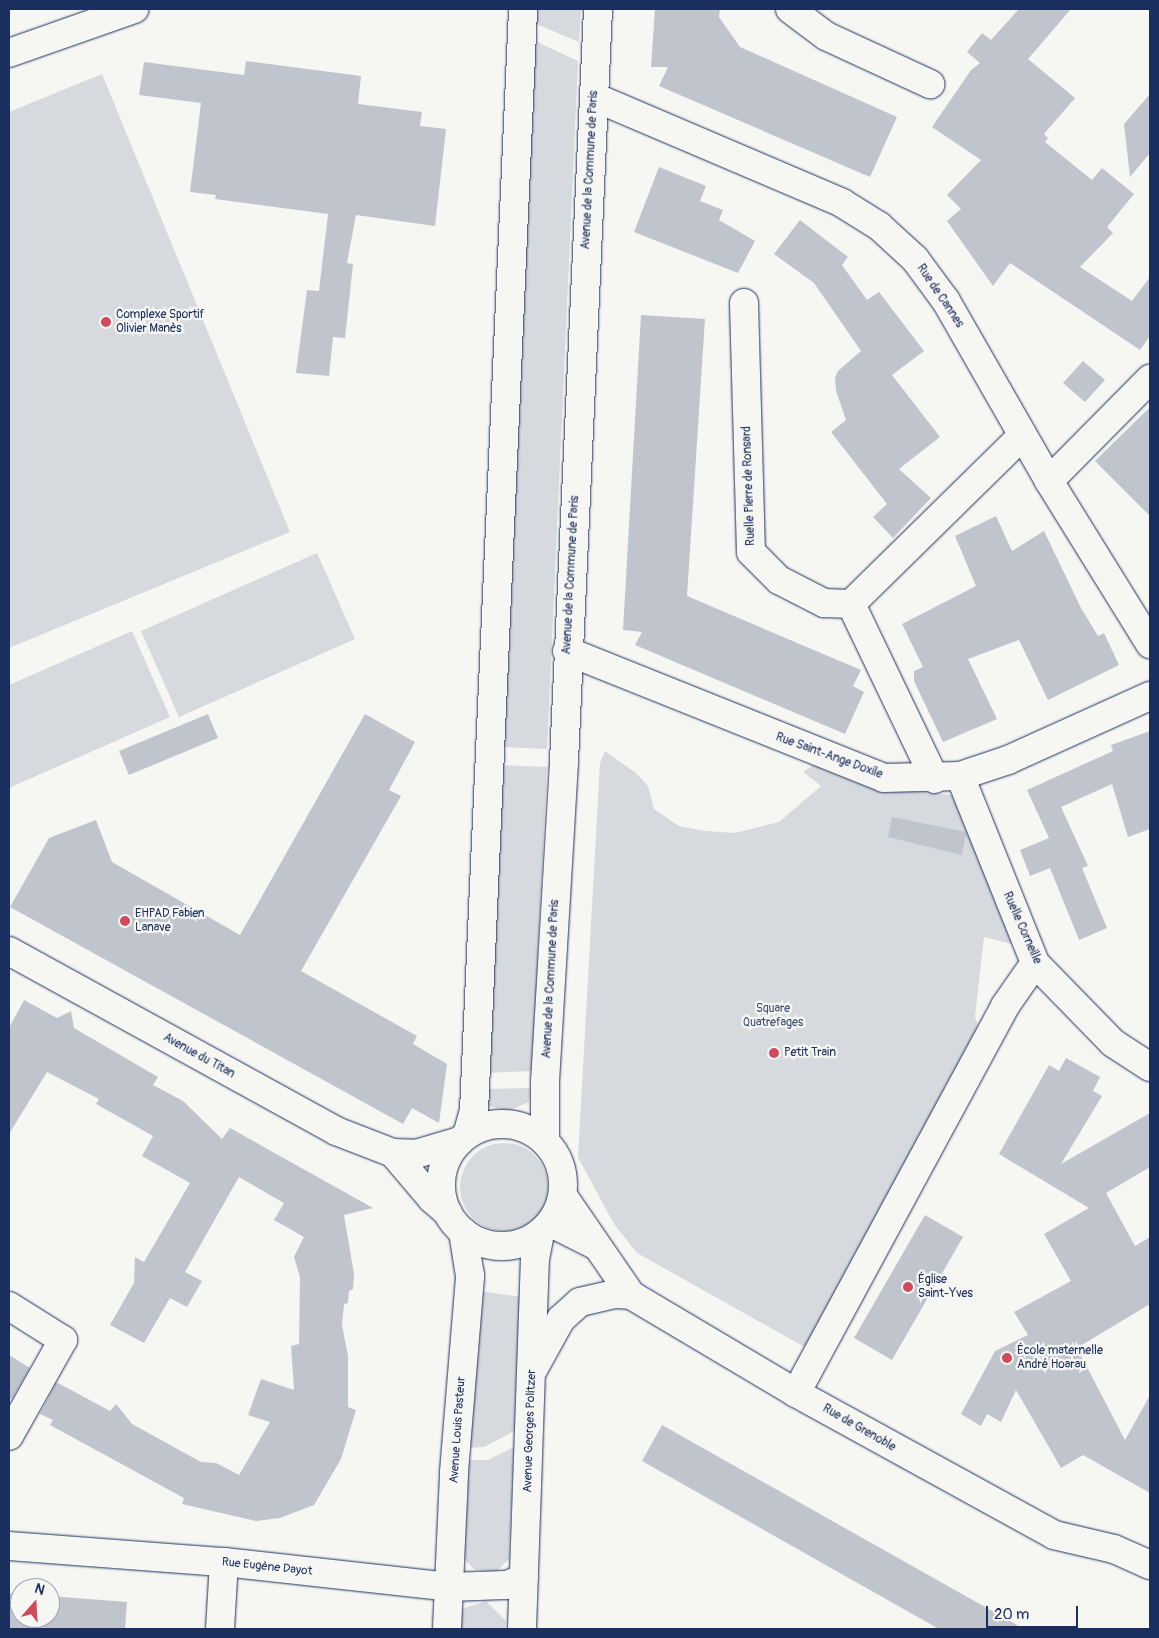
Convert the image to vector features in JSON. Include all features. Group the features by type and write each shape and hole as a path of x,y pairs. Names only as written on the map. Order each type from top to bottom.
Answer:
{"street":[{"path":"9,53 134,9"},
{"path":"464,1138 474,1111 523,9"},
{"name":"Avenue de la Commune de Paris","path":"545,1141 545,1082 598,9"},
{"path":"790,9 826,36 930,84"},
{"name":"Rue de Cannes","path":"594,97 842,203 879,226 915,259 946,301 1022,436 1150,644"},
{"name":"Ruelle Pierre de Ronsard","path":"744,303 752,552 779,580 824,603 851,604"},
{"path":"1049,481 1150,379"},
{"path":"947,778 851,604 1022,436"},
{"name":"Rue Saint-Ange Doxile","path":"567,651 884,778 947,778 1008,760 1150,696"},
{"name":"Ruelle Corneille","path":"947,778 1035,964 1113,1043 1150,1068"},
{"name":"Avenue du Titan","path":"9,951 336,1131 394,1153 416,1154 464,1138"},
{"path":"796,1392 1005,1006 1035,964"},
{"path":"507,1124 527,1129 545,1141 561,1166 563,1196 545,1228 522,1243 501,1246 481,1242 456,1222 441,1182 450,1153 464,1138 486,1126 507,1124"},
{"name":"Avenue du Titan","path":"394,1153 432,1199 456,1222"},
{"name":"Rue de Grenoble","path":"563,1196 631,1295 796,1392 1054,1535 1114,1549 1150,1565"},
{"name":"Avenue Louis Pasteur","path":"447,1629 454,1472 470,1276 456,1222"},
{"path":"545,1228 597,1245"},
{"name":"Avenue Georges Politzer","path":"522,1629 535,1259 545,1228"},
{"path":"532,1372 562,1319 580,1302 614,1294 631,1295"},
{"path":"9,1306 63,1340 9,1436"},
{"name":"Rue Eugène Dayot","path":"9,1546 224,1562 450,1587 507,1585 524,1578"},
{"path":"220,1629 224,1562"}],"green space":[{"path":"535,9 581,9 579,42 534,23"},
{"path":"535,41 578,61 547,749 501,747"},
{"name":"Complexe Sportif Olivier Manès","path":"102,74 290,532 9,648 9,112"},
{"path":"317,553 355,639 179,717 141,631"},
{"path":"132,631 170,717 9,788 9,685"},
{"name":"Square Quatrefages","path":"605,751 636,773 648,786 654,809 679,826 705,831 735,833 779,822 821,786 803,772 817,763 882,787 950,795 957,798 1016,945 984,937 975,1016 978,1027 810,1350 637,1253 614,1224 578,1157 600,763"},
{"path":"499,765 547,767 532,1071 483,1073"},
{"path":"530,1088 529,1102 508,1111 485,1105 485,1089"},
{"path":"504,1143 521,1146 535,1156 545,1170 548,1187 545,1204 535,1218 521,1228 504,1231 487,1228 473,1218 463,1204 460,1187 463,1170 473,1156 487,1146"},
{"path":"480,1291 521,1297 516,1430 484,1447 468,1448"},
{"path":"514,1447 509,1559 497,1571 475,1570 464,1559 469,1460 488,1460"},
{"path":"486,1601 506,1621 505,1629 459,1629 462,1609"}],"building":[{"path":"655,9 720,9 719,17 740,47 897,117 870,177 659,86 668,67 651,67"},
{"path":"1019,9 1071,9 1028,59 1075,98 1044,134 1048,138 1045,142 1092,180 1102,168 1134,194 1107,227 1113,233 1080,267 1132,301 1150,277 1150,336 1140,350 1010,263 993,286 947,221 961,209 947,195 981,160 932,127 971,70 980,63 967,52 982,33 991,40"},
{"path":"246,61 361,76 358,104 422,112 420,126 446,129 435,226 356,215 347,263 353,264 345,338 333,337 329,376 296,373 307,290 319,291 328,214 215,199 216,195 190,192 201,103 139,95 144,62 244,75"},
{"path":"1150,94 1150,153 1130,177 1124,124"},
{"path":"659,167 706,186 700,201 723,210 719,220 755,241 738,273 634,232"},
{"path":"800,220 848,257 842,265 867,300 879,292 924,351 892,375 940,437 899,469 931,498 893,538 873,517 887,504 831,432 846,420 836,391 835,378 838,371 861,351 814,283 774,254"},
{"path":"641,315 705,319 687,596 861,670 853,686 864,692 845,734 635,645 642,632 623,630"},
{"path":"1083,361 1105,380 1085,402 1063,383"},
{"path":"1150,407 1150,516 1095,461"},
{"path":"996,516 1012,551 1044,531 1081,608 1098,636 1104,633 1119,665 1048,700 1019,640 968,659 997,719 943,742 914,681 914,671 923,667 902,624 976,586 955,536"},
{"path":"208,714 218,738 129,775 119,751"},
{"name":"EHPAD Fabien Lanave","path":"365,714 415,742 389,790 401,796 301,971 417,1036 413,1044 447,1064 439,1123 412,1108 403,1124 10,907 49,838 96,820 112,862 240,935"},
{"path":"1150,731 1150,829 1128,837 1112,784 1061,807 1088,866 1082,868 1107,928 1079,940 1050,868 1030,876 1020,850 1049,838 1027,790 1113,751 1111,745"},
{"path":"892,817 966,832 962,855 888,837"},
{"path":"24,1000 57,1018 71,1011 74,1028 158,1077 153,1085 183,1101 222,1139 230,1128 373,1208 344,1215 354,1274 353,1289 349,1291 348,1303 344,1304 342,1325 348,1356 348,1407 356,1410 341,1459 314,1505 280,1518 256,1521 182,1504 184,1498 50,1425 53,1420 40,1414 56,1383 60,1384 110,1411 116,1404 132,1424 201,1462 216,1463 239,1475 270,1422 248,1415 261,1379 294,1390 291,1346 299,1344 300,1277 294,1257 304,1237 274,1220 284,1203 239,1177 185,1272 202,1281 187,1307 170,1298 144,1343 110,1325 134,1283 135,1257 144,1262 190,1183 142,1156 153,1136 96,1104 99,1099 47,1072 9,1134 9,1028"},
{"path":"1066,1058 1100,1077 1093,1091 1102,1096 1061,1164 1150,1113 1150,1167 1106,1193 1135,1246 1150,1237 1150,1304 1077,1348 1125,1440 1150,1395 1150,1493 1083,1455 1061,1468 1016,1390 1001,1422 987,1414 981,1426 961,1414 995,1351 1028,1335 1014,1312 1071,1281 1044,1234 1089,1208 999,1154 1049,1065 1059,1071"},
{"name":"Église Saint-Yves","path":"925,1215 963,1237 892,1360 854,1338"},
{"path":"9,1355 30,1368 12,1399 9,1398"},
{"path":"662,1425 1024,1629 939,1629 642,1461"},
{"path":"9,1593 10,1628 60,1628 60,1597 127,1602 125,1629 9,1629"}],"place":[{"name":"Complexe Sportif Olivier Manès","path":"106,322"},
{"name":"EHPAD Fabien Lanave","path":"125,921"},
{"name":"Petit Train","path":"774,1053"},
{"name":"Église Saint-Yves","path":"908,1287"},
{"name":"École maternelle André Hoarau","path":"1007,1358"}]}
